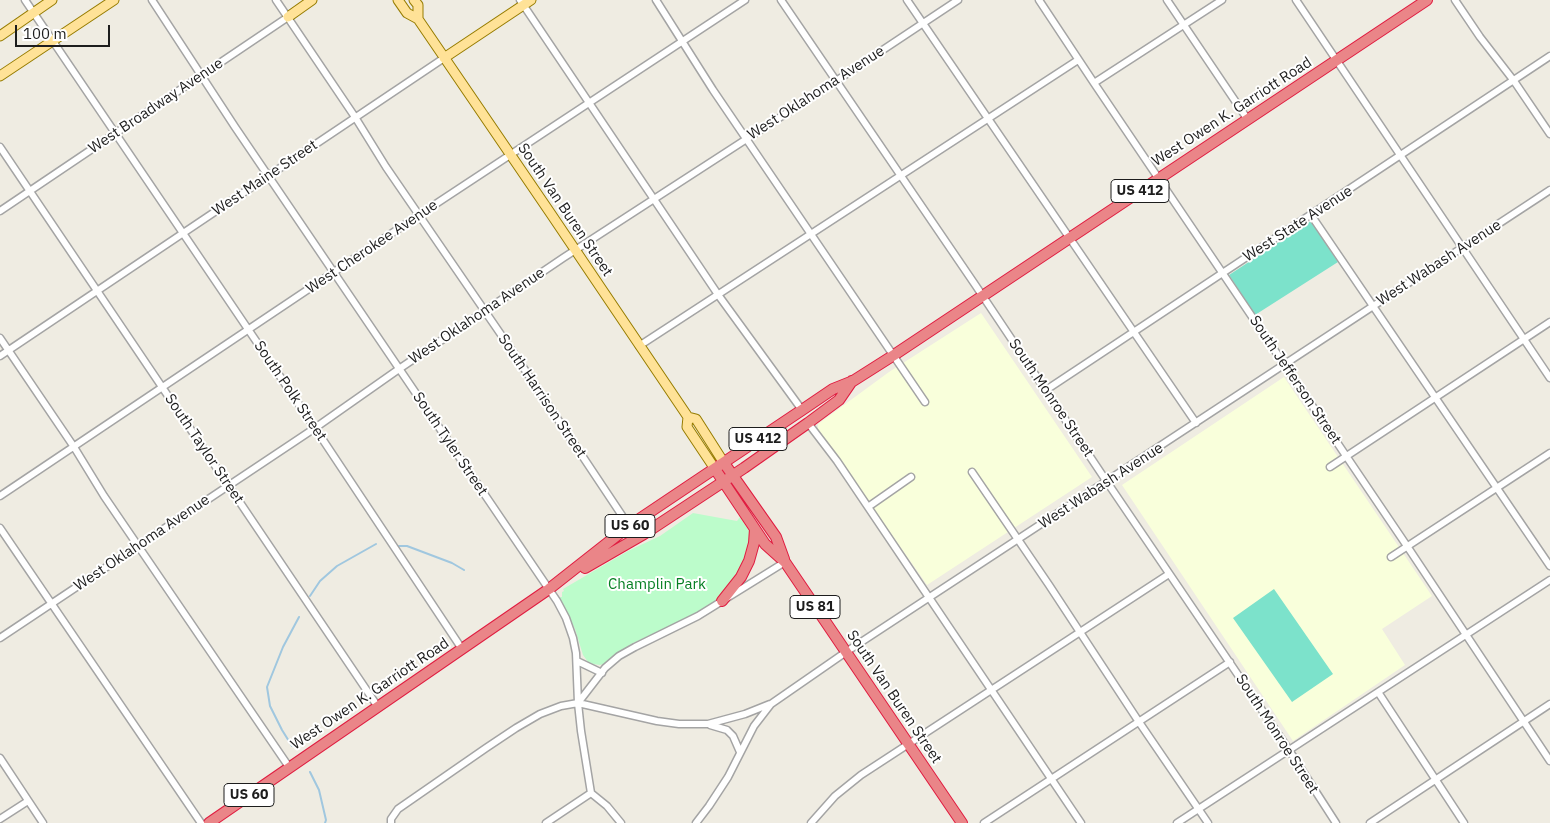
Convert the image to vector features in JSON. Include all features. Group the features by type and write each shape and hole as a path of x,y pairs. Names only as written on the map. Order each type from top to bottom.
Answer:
{"highway":[{"name":"West Owen K. Garriott Road","path":"208,823 549,589 629,526 833,389 853,380 894,355 1427,0"},
{"name":"West Owen K. Garriott Road","path":"549,589 644,534 733,475 839,400 853,380"},
{"name":"South Van Buren Street","path":"724,463 776,537 785,562"},
{"name":"South Van Buren Street","path":"715,469 765,544 785,562 962,823"},
{"path":"722,601 741,577 749,560 754,543 755,528"}],"main road":[{"path":"0,36 52,0"},
{"path":"0,76 114,0"},
{"name":"West Broadway Avenue","path":"288,16 312,0"},
{"path":"398,0 407,13 418,19 418,5 414,0"},
{"name":"West Maine Street","path":"444,58 525,2"},
{"name":"South Van Buren Street","path":"418,19 688,417 687,427 715,469"},
{"name":"South Van Buren Street","path":"688,417 696,419 724,463"}],"street":[{"name":"South Polk Street","path":"25,0 315,428 462,649"},
{"name":"South Tyler Street","path":"152,0 268,176 549,589 566,618 573,638 577,661 578,703 591,793"},
{"name":"South Harrison Street","path":"276,0 356,117 386,167 629,526"},
{"path":"656,0 681,42 925,402"},
{"name":"West Cherokee Avenue","path":"0,496 510,154 745,0"},
{"name":"South Monroe Street","path":"780,0 1230,662 1336,823"},
{"path":"907,0 1196,423"},
{"name":"West Oklahoma Avenue","path":"0,638 315,428 399,368 574,250 958,0"},
{"name":"South Jefferson Street","path":"1039,0 1408,546 1550,762"},
{"path":"1167,0 1248,120"},
{"path":"1094,84 1222,0"},
{"path":"1296,0 1550,378"},
{"path":"1455,0 1480,37 1514,80 1550,134"},
{"path":"525,2 588,103 653,199 719,296 802,410"},
{"name":"West Broadway Avenue","path":"0,211 288,16"},
{"name":"West State Avenue","path":"1046,390 1550,56"},
{"name":"West Maine Street","path":"0,356 444,58"},
{"path":"639,346 719,296 1078,60"},
{"name":"South Taylor Street","path":"0,147 378,707"},
{"name":"West Wabash Avenue","path":"696,823 728,777 754,726 771,704 846,652 1550,190"},
{"path":"1312,215 1550,566"},
{"path":"1330,467 1550,322"},
{"path":"0,338 74,447 104,496 289,768"},
{"path":"808,423 837,461 1081,823"},
{"path":"1391,557 1550,453"},
{"path":"972,472 1208,823"},
{"path":"868,507 911,478"},
{"path":"0,528 201,823"},
{"path":"578,703 602,673 619,656 635,646 698,616 785,562"},
{"path":"811,823 834,796 849,784 1169,574"},
{"path":"1177,823 1550,580"},
{"path":"577,661 602,673"},
{"path":"984,823 1230,662"},
{"path":"1378,692 1464,823"},
{"path":"391,821 398,809 516,728 540,714 561,706 578,703 657,721 679,724 708,724 745,714 771,704"},
{"path":"1370,823 1550,704"},
{"path":"708,724 727,730 733,736 740,752"},
{"path":"0,758 43,823"},
{"path":"546,823 591,793 607,806 621,823"},
{"path":"0,820 28,801"}],"shaded area":[{"path":"1311,221 1338,262 1255,315 1229,275"},
{"path":"981,313 1092,477 927,585 818,429 818,424 889,372"},
{"path":"1284,377 1432,596 1382,629 1405,665 1293,741 1122,485"},
{"path":"1274,589 1333,674 1292,702 1233,618"}],"green space":[{"name":"Champlin Park","path":"693,513 737,521 740,517 751,534 743,564 727,590 714,602 696,614 631,644 606,663 600,665 588,662 583,655 575,629 561,601 560,597 562,597 563,589 628,551 660,536"}],"waterway":[{"path":"310,596 320,581 337,566 376,544"},
{"path":"399,546 407,546 452,563 464,570"},
{"path":"292,746 270,706 267,687 283,647 299,617"},
{"path":"310,772 319,790 326,820 325,823"}]}
